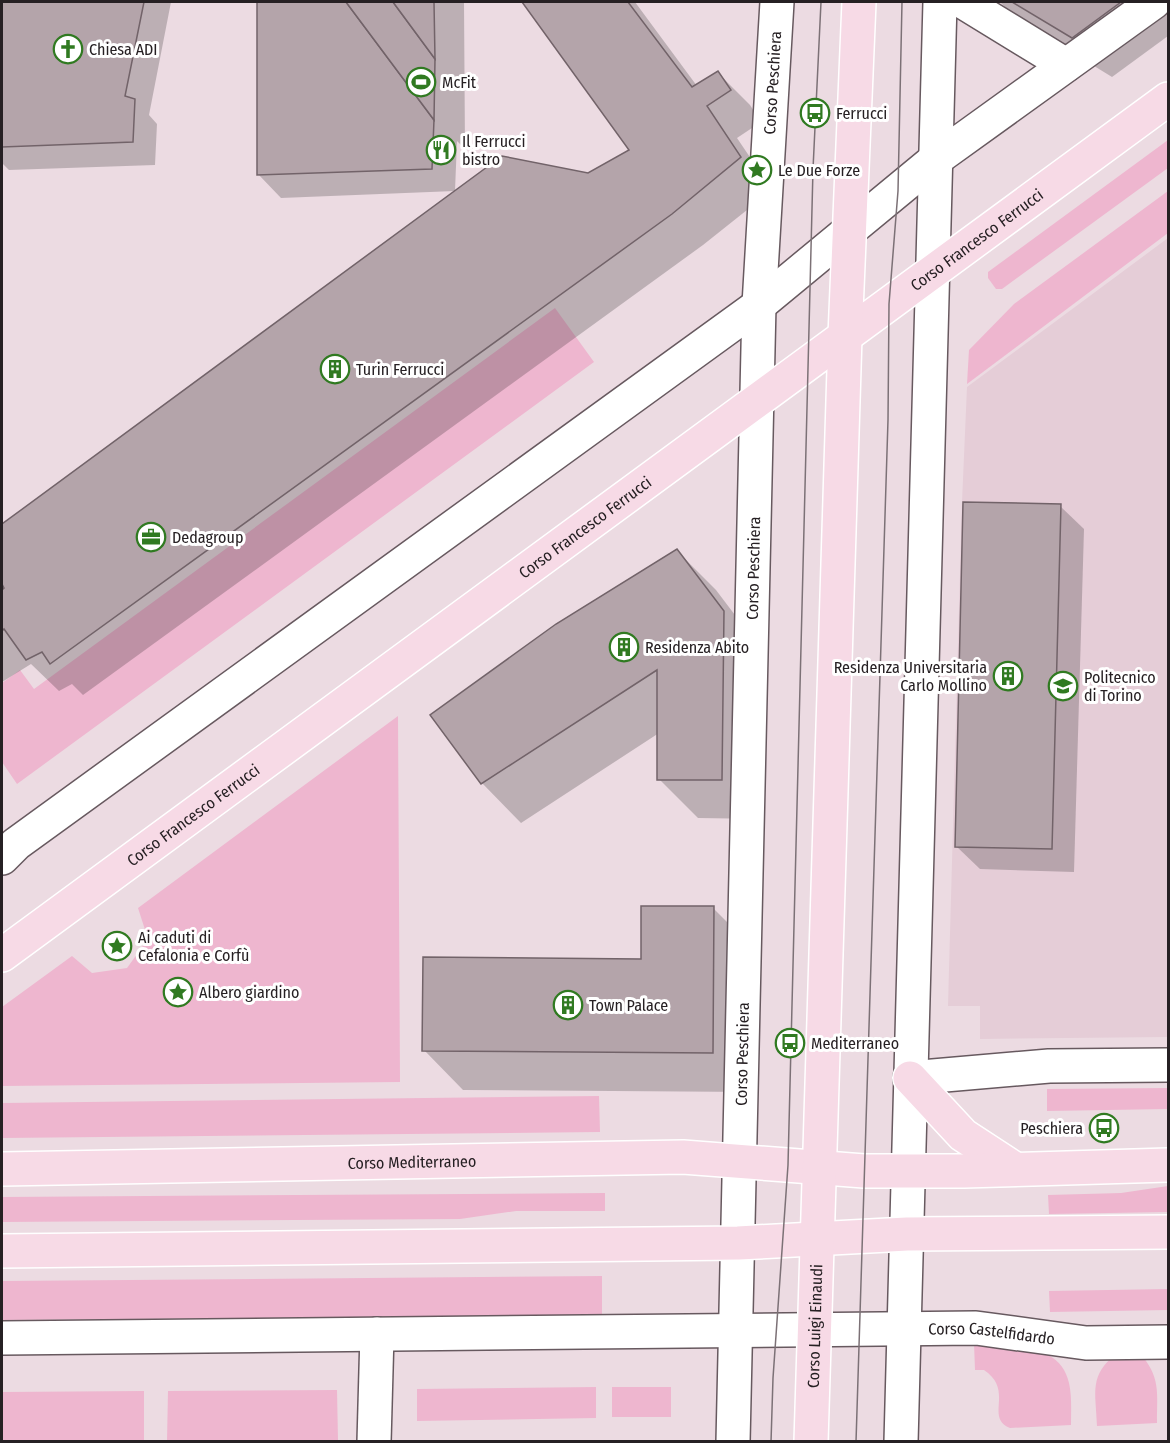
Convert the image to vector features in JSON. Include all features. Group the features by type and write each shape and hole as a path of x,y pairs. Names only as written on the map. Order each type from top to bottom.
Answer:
{"main road":[{"path":"818,1225 845,336 859,2"},
{"name":"Corso Francesco Ferrucci","path":"2,955 1168,99"},
{"path":"910,1078 963,1135 1015,1169"},
{"name":"Corso Mediterraneo","path":"2,1169 683,1157 820,1168"},
{"path":"820,1168 864,1171 1168,1165"},
{"path":"2,1251 738,1244 818,1225 907,1234 1168,1232"},
{"name":"Corso Luigi Einaudi","path":"812,1442 818,1225"}],"street":[{"name":"Corso Peschiera","path":"738,1244 759,305 777,2"},
{"path":"901,1442 940,2"},
{"path":"963,2 1066,65"},
{"path":"2,858 16,844 759,305 936,159 1154,2"},
{"path":"910,1078 1049,1066 1168,1065"},
{"path":"733,1442 738,1244"},
{"name":"Corso Castelfidardo","path":"815,1330 976,1328 1086,1343 1168,1342"},
{"path":"2,1338 815,1330"},
{"path":"374,1442 377,1334"}],"shaded area":[{"path":"1168,140 1168,168 1002,289 996,289 988,278 988,272"},
{"path":"1168,191 1168,233 967,384 969,350 1014,304"},
{"name":"Politecnico di Torino","path":"1168,238 1168,1037 980,1039 980,1006 948,1006 967,387"},
{"path":"555,308 594,362 17,784 2,762 2,683 20,670 34,689"},
{"path":"398,716 400,1082 2,1086 2,1007 72,956 92,973 127,968 148,939 138,908"},
{"path":"1168,1088 1168,1109 1047,1111 1047,1089"},
{"path":"599,1096 600,1132 2,1138 2,1103"},
{"path":"1168,1186 1168,1212 1049,1214 1048,1195 1121,1193"},
{"path":"605,1193 605,1211 516,1211 460,1219 2,1222 2,1197"},
{"path":"602,1276 602,1315 2,1320 2,1281"},
{"path":"1168,1289 1168,1310 1050,1312 1049,1291"},
{"path":"974,1343 1017,1346 1044,1353 1055,1360 1064,1369 1069,1383 1071,1425 1010,1428 1003,1423 999,1417 999,1395 993,1378 984,1370 975,1370"},
{"path":"1118,1352 1139,1352 1151,1369 1156,1385 1157,1423 1097,1426 1095,1394 1098,1377 1108,1361"},
{"path":"596,1387 596,1418 417,1421 417,1389"},
{"path":"612,1387 671,1387 671,1417 612,1417"},
{"path":"337,1390 338,1440 167,1441 168,1391"},
{"path":"144,1391 144,1441 2,1441 2,1392"}],"building":[{"name":"Chiesa ADI","path":"2,2 144,2 125,96 135,99 133,142 2,147"},
{"path":"257,2 346,2 434,120 432,169 257,175"},
{"path":"346,2 393,2 435,59 434,120"},
{"path":"393,2 434,2 435,59"},
{"name":"Turin Ferrucci","path":"522,2 628,2 692,87 718,71 731,90 707,106 741,157 672,214 50,664 42,652 26,660 4,629 2,631 2,590 4,588 2,584 2,524 502,156 588,173 629,150"},
{"path":"1012,2 1121,2 1072,38"},
{"name":"Residenza Universitaria Carlo Mollino","path":"963,502 1061,504 1052,849 955,847"},
{"name":"Residenza Abito","path":"677,549 724,611 722,780 657,780 657,670 481,784 430,715 556,624"},
{"name":"Town Palace","path":"641,906 714,906 713,1053 422,1051 423,957 641,959"}],"tram line":[{"path":"771,1442 773,1378 788,1165 813,169 821,2"},
{"path":"856,1442 888,420 889,304 898,191 902,2"}],"place":[{"name":"Chiesa ADI","path":"68,49"},
{"name":"McFit","path":"421,82"},
{"name":"Ferrucci","path":"815,113"},
{"name":"Il Ferrucci bistro","path":"441,150"},
{"name":"Le Due Forze","path":"757,170"},
{"name":"Turin Ferrucci","path":"335,369"},
{"name":"Dedagroup","path":"151,537"},
{"name":"Residenza Abito","path":"624,647"},
{"name":"Residenza Universitaria Carlo Mollino","path":"1008,676"},
{"name":"Politecnico di Torino","path":"1063,686"},
{"name":"Ai caduti di Cefalonia e Corfù","path":"117,946"},
{"name":"Albero giardino","path":"178,992"},
{"name":"Town Palace","path":"568,1005"},
{"name":"Mediterraneo","path":"790,1043"},
{"name":"Peschiera","path":"1104,1128"}]}
